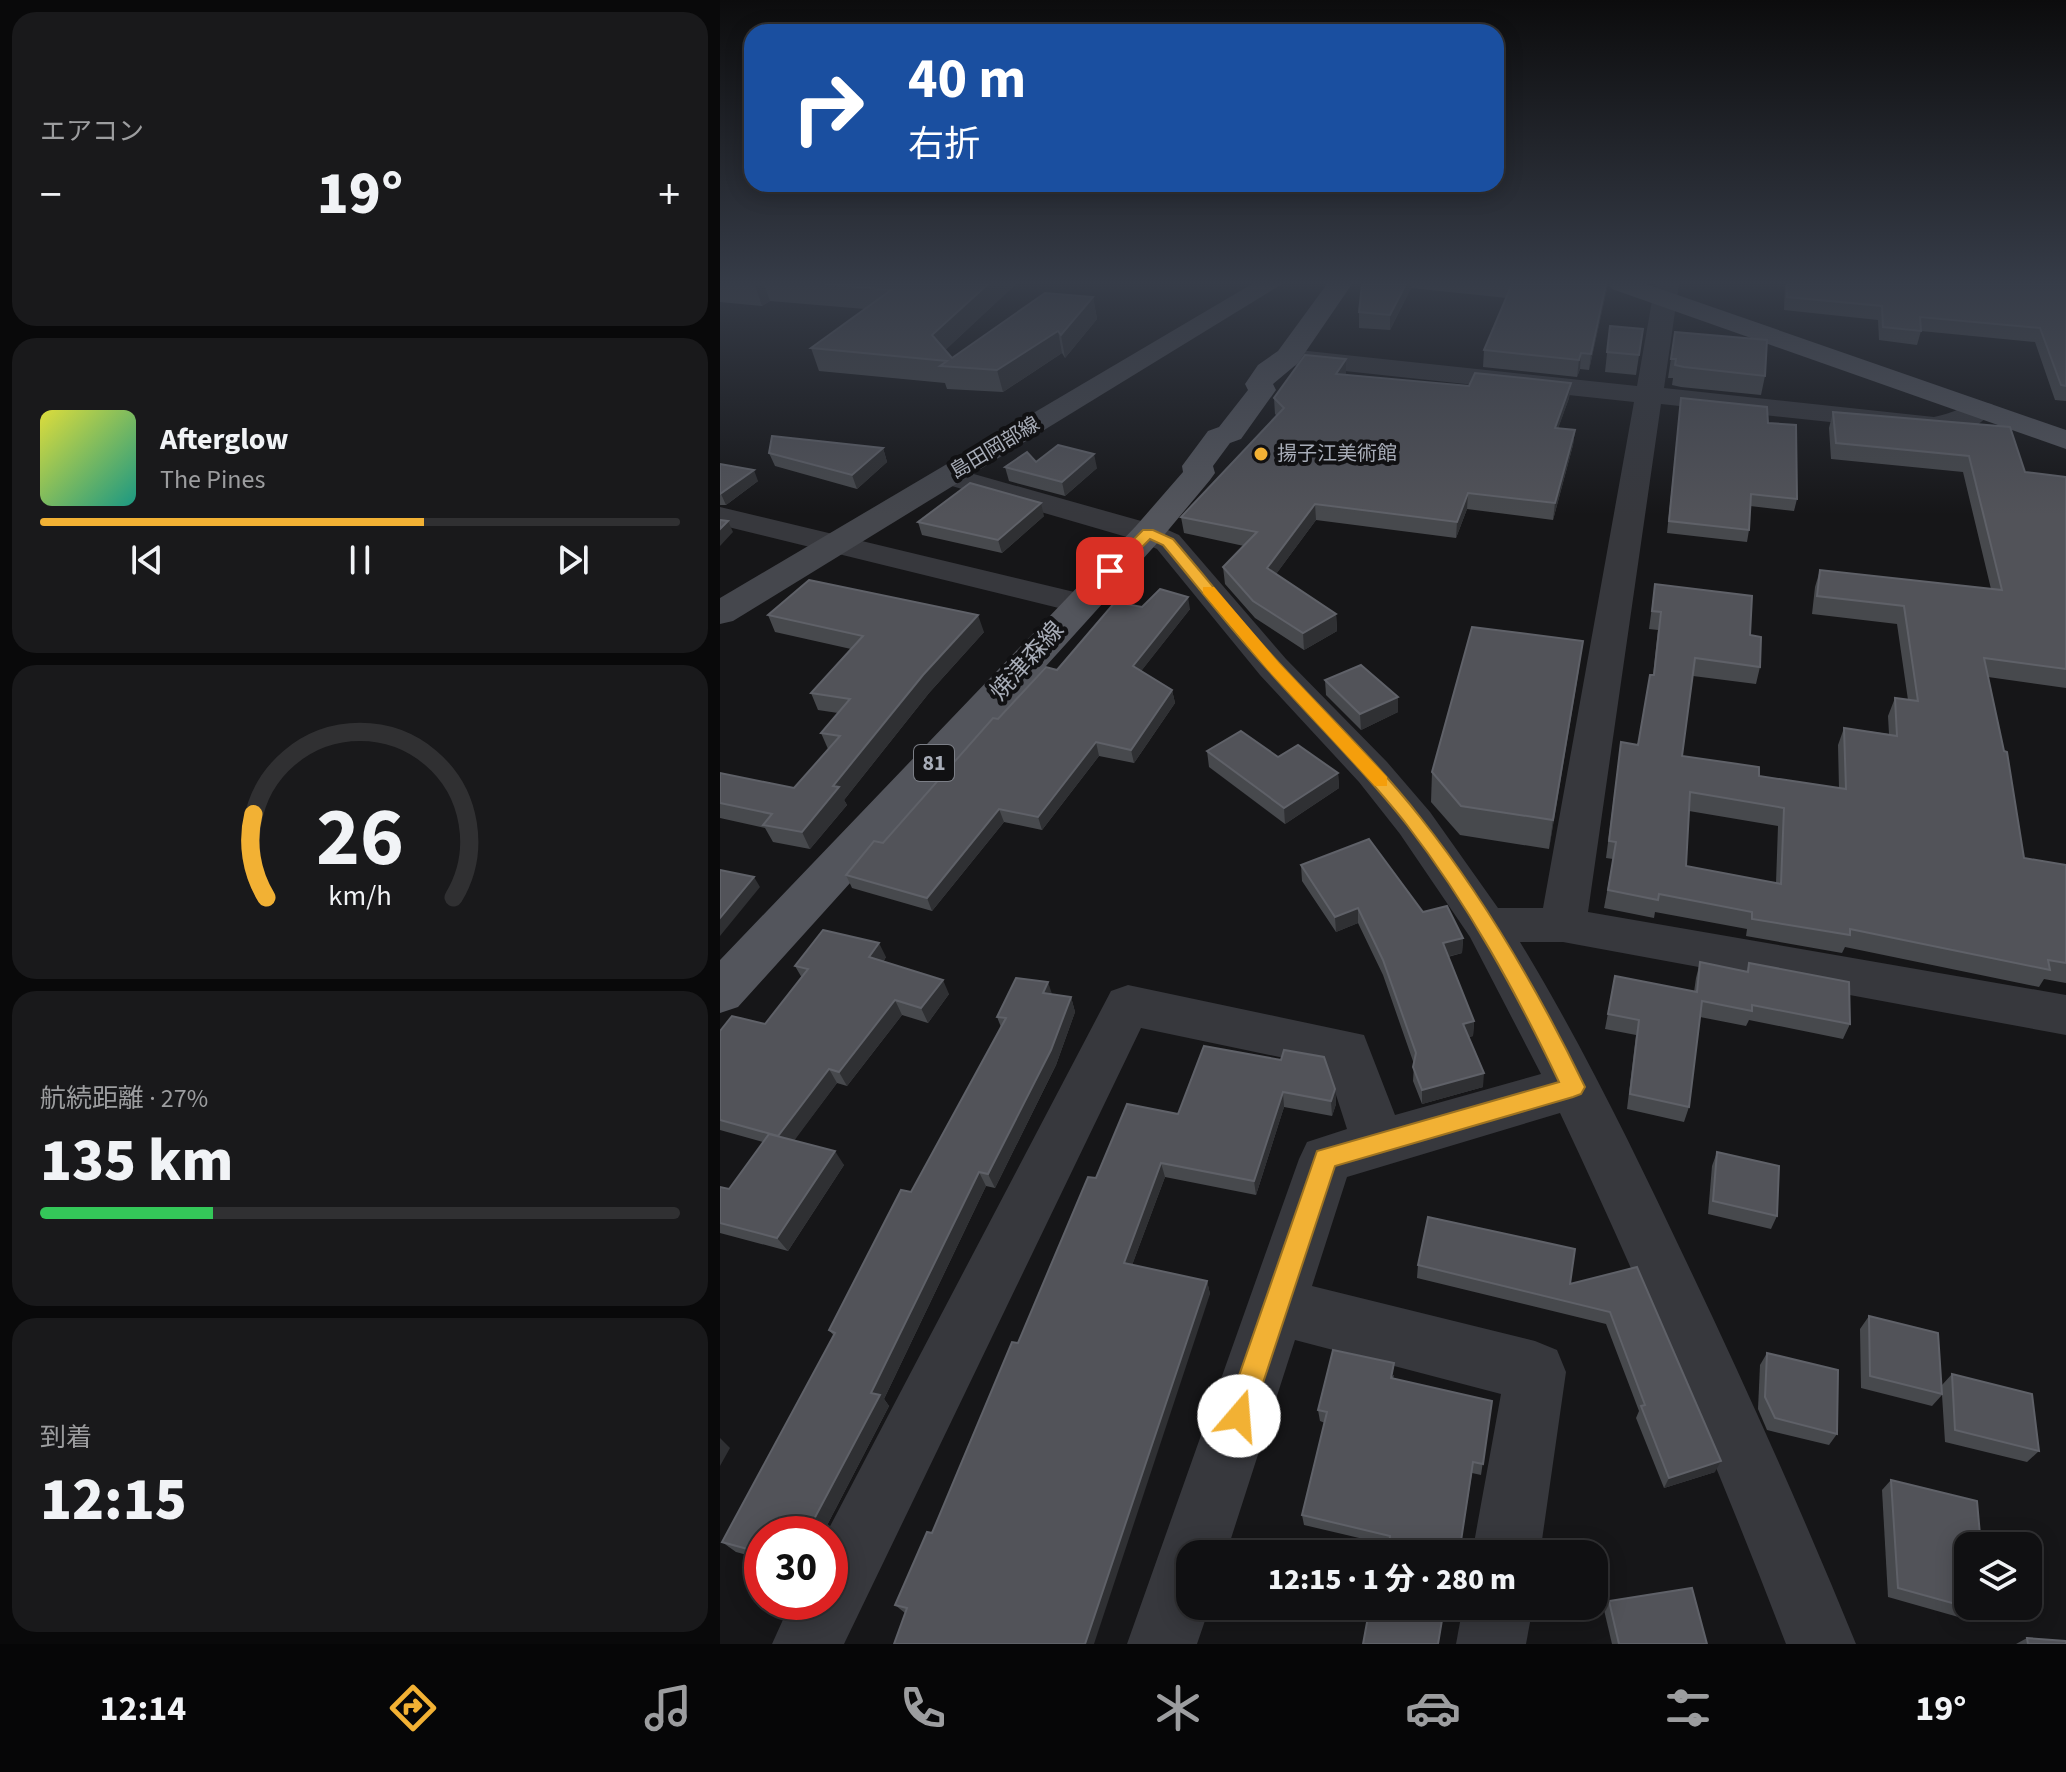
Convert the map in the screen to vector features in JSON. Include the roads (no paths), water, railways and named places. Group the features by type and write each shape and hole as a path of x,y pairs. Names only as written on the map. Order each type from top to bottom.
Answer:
{"main road":[{"name":"島田岡部線","path":"720,613 1142,361"},
{"name":"焼津森線","path":"720,993 1079,603 1148,533 1199,473 1197,466 1219,437 1230,433 1262,390 1259,384 1268,371 1283,361"},
{"path":"1852,361 2066,440"},
{"path":"1880,361 2066,422"}],"street":[{"path":"1326,361 1934,425 1966,420 1982,410"},
{"path":"1563,925 1656,361"},
{"path":"949,476 1148,533 1168,542 1273,667 1373,772 1415,823 1486,925 1530,1000 1630,1202 1757,1483 1821,1644"},
{"path":"720,516 1079,603"},
{"path":"1486,925 1563,925 2066,1015"},
{"path":"848,1562 1128,1005 1346,1050 1379,1144"},
{"path":"1197,1540 1326,1159 1573,1087"},
{"path":"1276,1306 1535,1372 1508,1540"},
{"path":"1162,1644 1176,1602"},
{"path":"807,1644 819,1620"},
{"path":"1491,1644 1495,1620"}],"place":[{"name":"揚子江美術館","path":"1261,454"}]}
